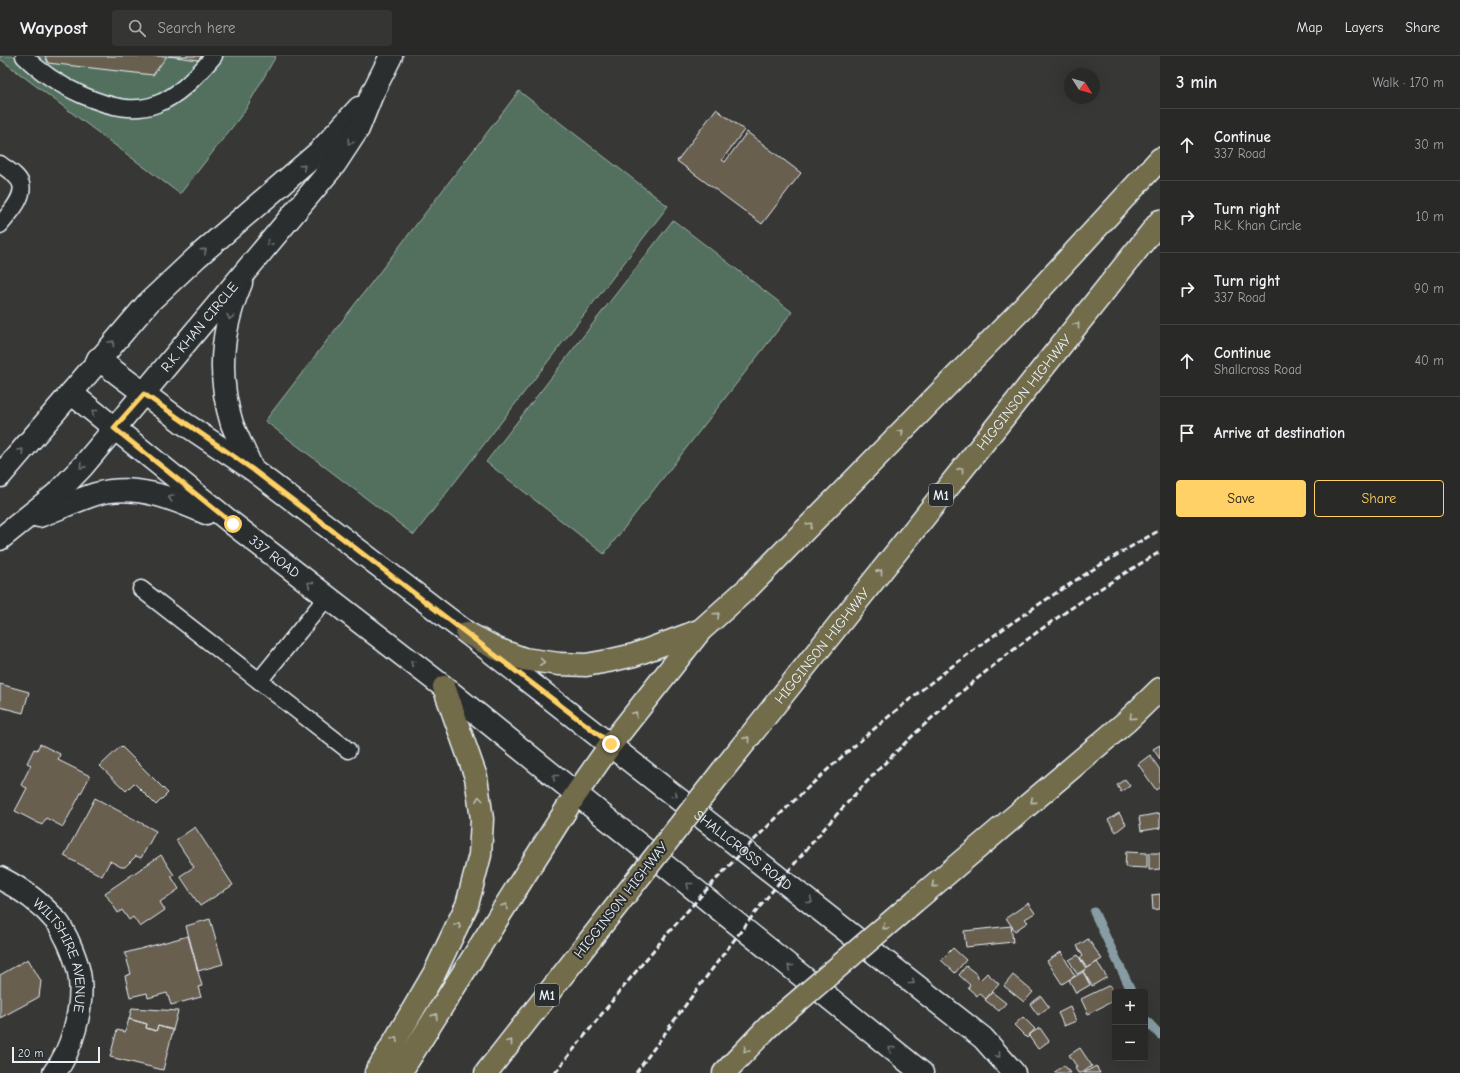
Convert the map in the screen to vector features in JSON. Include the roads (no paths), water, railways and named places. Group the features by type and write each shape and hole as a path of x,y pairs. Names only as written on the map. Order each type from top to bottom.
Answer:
{"highway":[{"path":"400,1073 576,794 611,744 701,630 749,587 1023,308 1160,159"},
{"name":"HIGGINSON HIGHWAY","path":"486,1073 723,770 1160,221"},
{"path":"467,633 497,649 524,659 559,664 586,665 634,655 701,630"},
{"path":"376,1073 434,972 467,905 480,855 482,819 476,777 444,687"},
{"path":"724,1073 769,1026 1128,721 1160,689"}],"street":[{"name":"R.K. KHAN CIRCLE","path":"0,539 24,522 56,494 83,466 335,164 358,129 372,94 391,56"},
{"name":"R.K. KHAN CIRCLE","path":"0,476 148,302 197,257 320,151 372,94"},
{"path":"248,267 236,296 222,356 223,386 233,424 252,469"},
{"path":"98,359 144,394 252,469 467,633"},
{"name":"337 ROAD","path":"71,394 233,524 444,687"},
{"path":"24,522 97,494 118,491 143,491 172,498 233,524"},
{"name":"SHALLCROSS ROAD","path":"467,633 611,744 983,1038 1014,1073"},
{"path":"444,687 922,1073"},
{"name":"WILTSHIRE AVENUE","path":"0,878 16,886 40,904 59,924 73,952 80,980 78,1013 71,1042 54,1073"}],"lane":[{"path":"24,56 36,68 65,87 100,103 123,108 148,107 164,101 178,93 214,56"},
{"path":"0,164 16,176 21,183 18,201 0,225"},
{"path":"141,589 348,750"},
{"path":"259,681 327,597"}],"waterway":[{"path":"1094,912 1131,989"},
{"path":"1148,1022 1160,1035"}],"railway":[{"path":"555,1073 643,962 699,898 750,844 858,743 914,696 973,651 1034,608 1096,568 1160,530"},
{"path":"636,1073 723,954 784,876 848,802 913,735 979,677 1049,623 1160,552"}]}
